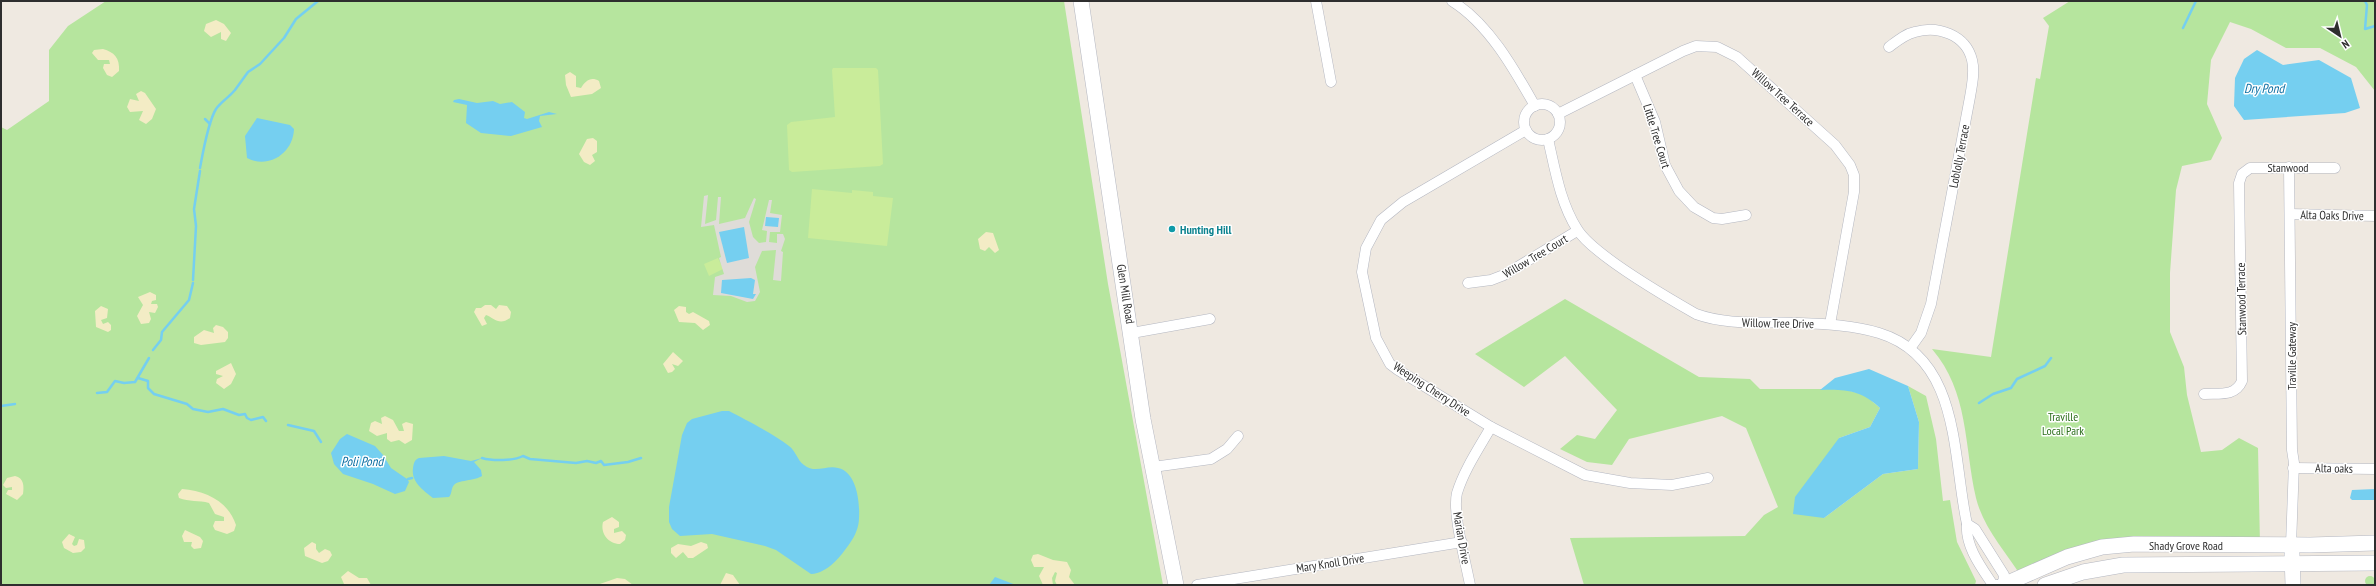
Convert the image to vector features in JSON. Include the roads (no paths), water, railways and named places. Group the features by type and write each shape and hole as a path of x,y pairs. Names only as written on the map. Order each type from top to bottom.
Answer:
{"main road":[{"name":"Glen Mill Road","path":"1081,1 1132,333 1143,419 1176,585"},
{"name":"Shady Grove Road","path":"2002,585 2067,557 2102,547 2134,544 2291,545 2375,543"},
{"path":"2291,545 2293,585"},
{"name":"Shady Grove Road","path":"2045,585 2082,572 2123,565 2375,563"}],"street":[{"path":"1316,1 1330,82"},
{"path":"1452,1 1479,25 1501,52 1513,68 1535,106"},
{"name":"Loblolly Terrace","path":"1889,47 1902,37 1916,31 1942,30 1953,35 1963,44 1970,55 1973,68 1970,97 1931,304 1920,333 1911,347"},
{"name":"Willow Tree Terrace","path":"1558,114 1683,51 1696,46 1717,47 1726,50 1747,65 1835,145 1845,157 1854,176 1854,192 1830,324"},
{"name":"Little Tree Court","path":"1635,75 1655,122 1665,165 1678,191 1694,207 1713,218 1722,219 1746,215"},
{"path":"1535,106 1550,106 1558,114 1559,126 1553,136 1548,139 1533,137 1526,130 1524,124 1527,113 1535,106"},
{"name":"Weeping Cherry Drive","path":"1526,130 1403,202 1381,220 1366,248 1362,272 1376,338 1390,364 1491,427 1585,475 1630,483 1672,485 1708,478"},
{"name":"Willow Tree Drive","path":"1548,139 1560,191 1577,231 1604,255 1684,306 1712,320 1733,322 1767,321 1830,324 1878,332 1911,347 1931,370 1945,400 1951,421 1967,524 1966,533 1978,560 1993,585 2002,585"},
{"name":"Traville Gateway","path":"2289,167 2293,468 2291,545"},
{"name":"Stanwood","path":"2242,174 2250,168 2335,168"},
{"name":"Stanwood Terrace","path":"2204,394 2232,393 2239,388 2242,381 2239,184 2242,174"},
{"name":"Alta Oaks Drive","path":"2290,214 2375,216"},
{"name":"Willow Tree Court","path":"1468,283 1491,280 1504,275 1577,231"},
{"path":"1132,333 1210,319"},
{"name":"Marian Drive","path":"1470,585 1456,510 1457,495 1463,478 1491,427"},
{"path":"1153,467 1211,459 1227,448 1238,436"},
{"name":"Alta oaks","path":"2293,468 2375,469"},
{"path":"1967,524 1975,529 2002,572 2002,585"},
{"name":"Mary Knoll Drive","path":"1197,585 1462,542"}],"water":[{"name":"Dry Pond","path":"2257,50 2283,65 2319,60 2351,78 2360,108 2345,113 2244,120 2234,106 2235,78 2244,59"},
{"path":"459,99 477,103 493,101 500,104 512,102 525,112 524,118 527,119 549,112 557,114 540,116 539,121 542,127 511,136 481,133 466,123 467,105 453,102 454,100"},
{"path":"257,118 290,125 294,129 293,138 284,152 278,157 263,162 247,158 245,136"},
{"path":"766,217 779,218 778,227 765,226"},
{"path":"744,227 749,258 727,263 719,232"},
{"path":"751,278 755,280 753,294 756,294 753,299 721,293 722,280"},
{"path":"1869,369 1908,386 1919,422 1918,469 1883,474 1824,518 1793,514 1795,497 1839,438 1870,427 1880,408 1866,397 1859,394 1837,390 1820,390 1835,378"},
{"path":"722,411 729,411 783,441 808,468 816,469 834,467 849,475 858,497 858,525 850,543 834,563 823,571 811,574 776,550 765,546 712,534 680,536 672,529 669,522 669,507 682,435 687,423 692,419"},
{"name":"Poli Pond","path":"347,434 375,446 391,468 409,482 405,491 395,494 373,484 343,474 334,464 331,453 340,439"},
{"path":"444,456 471,461 482,458 474,462 481,470 482,476 456,483 453,486 449,497 433,498 416,482 413,473 414,463 419,458"},
{"path":"2375,489 2375,500 2352,500 2350,498 2352,490"},
{"path":"995,577 1016,585 989,585"}],"waterway":[{"path":"235,90 248,72 260,64 284,38 296,19 318,1"},
{"path":"2183,28 2196,1"},
{"path":"2365,1 2367,5 2365,29 2375,26"},
{"path":"200,168 206,137 213,115 216,109 234,91"},
{"path":"205,119 210,124"},
{"path":"193,280 196,226 194,209 200,171"},
{"path":"153,350 161,340 162,332 189,300 193,283"},
{"path":"97,393 107,392 115,381 124,383 135,382 149,358"},
{"path":"1979,403 1993,394 2011,388 2017,379 2045,366 2051,358"},
{"path":"138,378 148,381 148,388 154,394 187,404 193,409 208,412 223,409 239,415 245,414 247,418 251,420 263,417 266,421"},
{"path":"1,406 15,404"},
{"path":"288,425 314,431 321,442"},
{"path":"482,458 503,460 523,456 530,459 576,463 587,461 596,463 601,461 604,465 628,462 641,458"},
{"path":"408,479 412,478"}],"place":[{"name":"Hunting Hill","path":"1172,229"}],"park label":[{"name":"Traville Local Park","path":"2063,423"}]}
